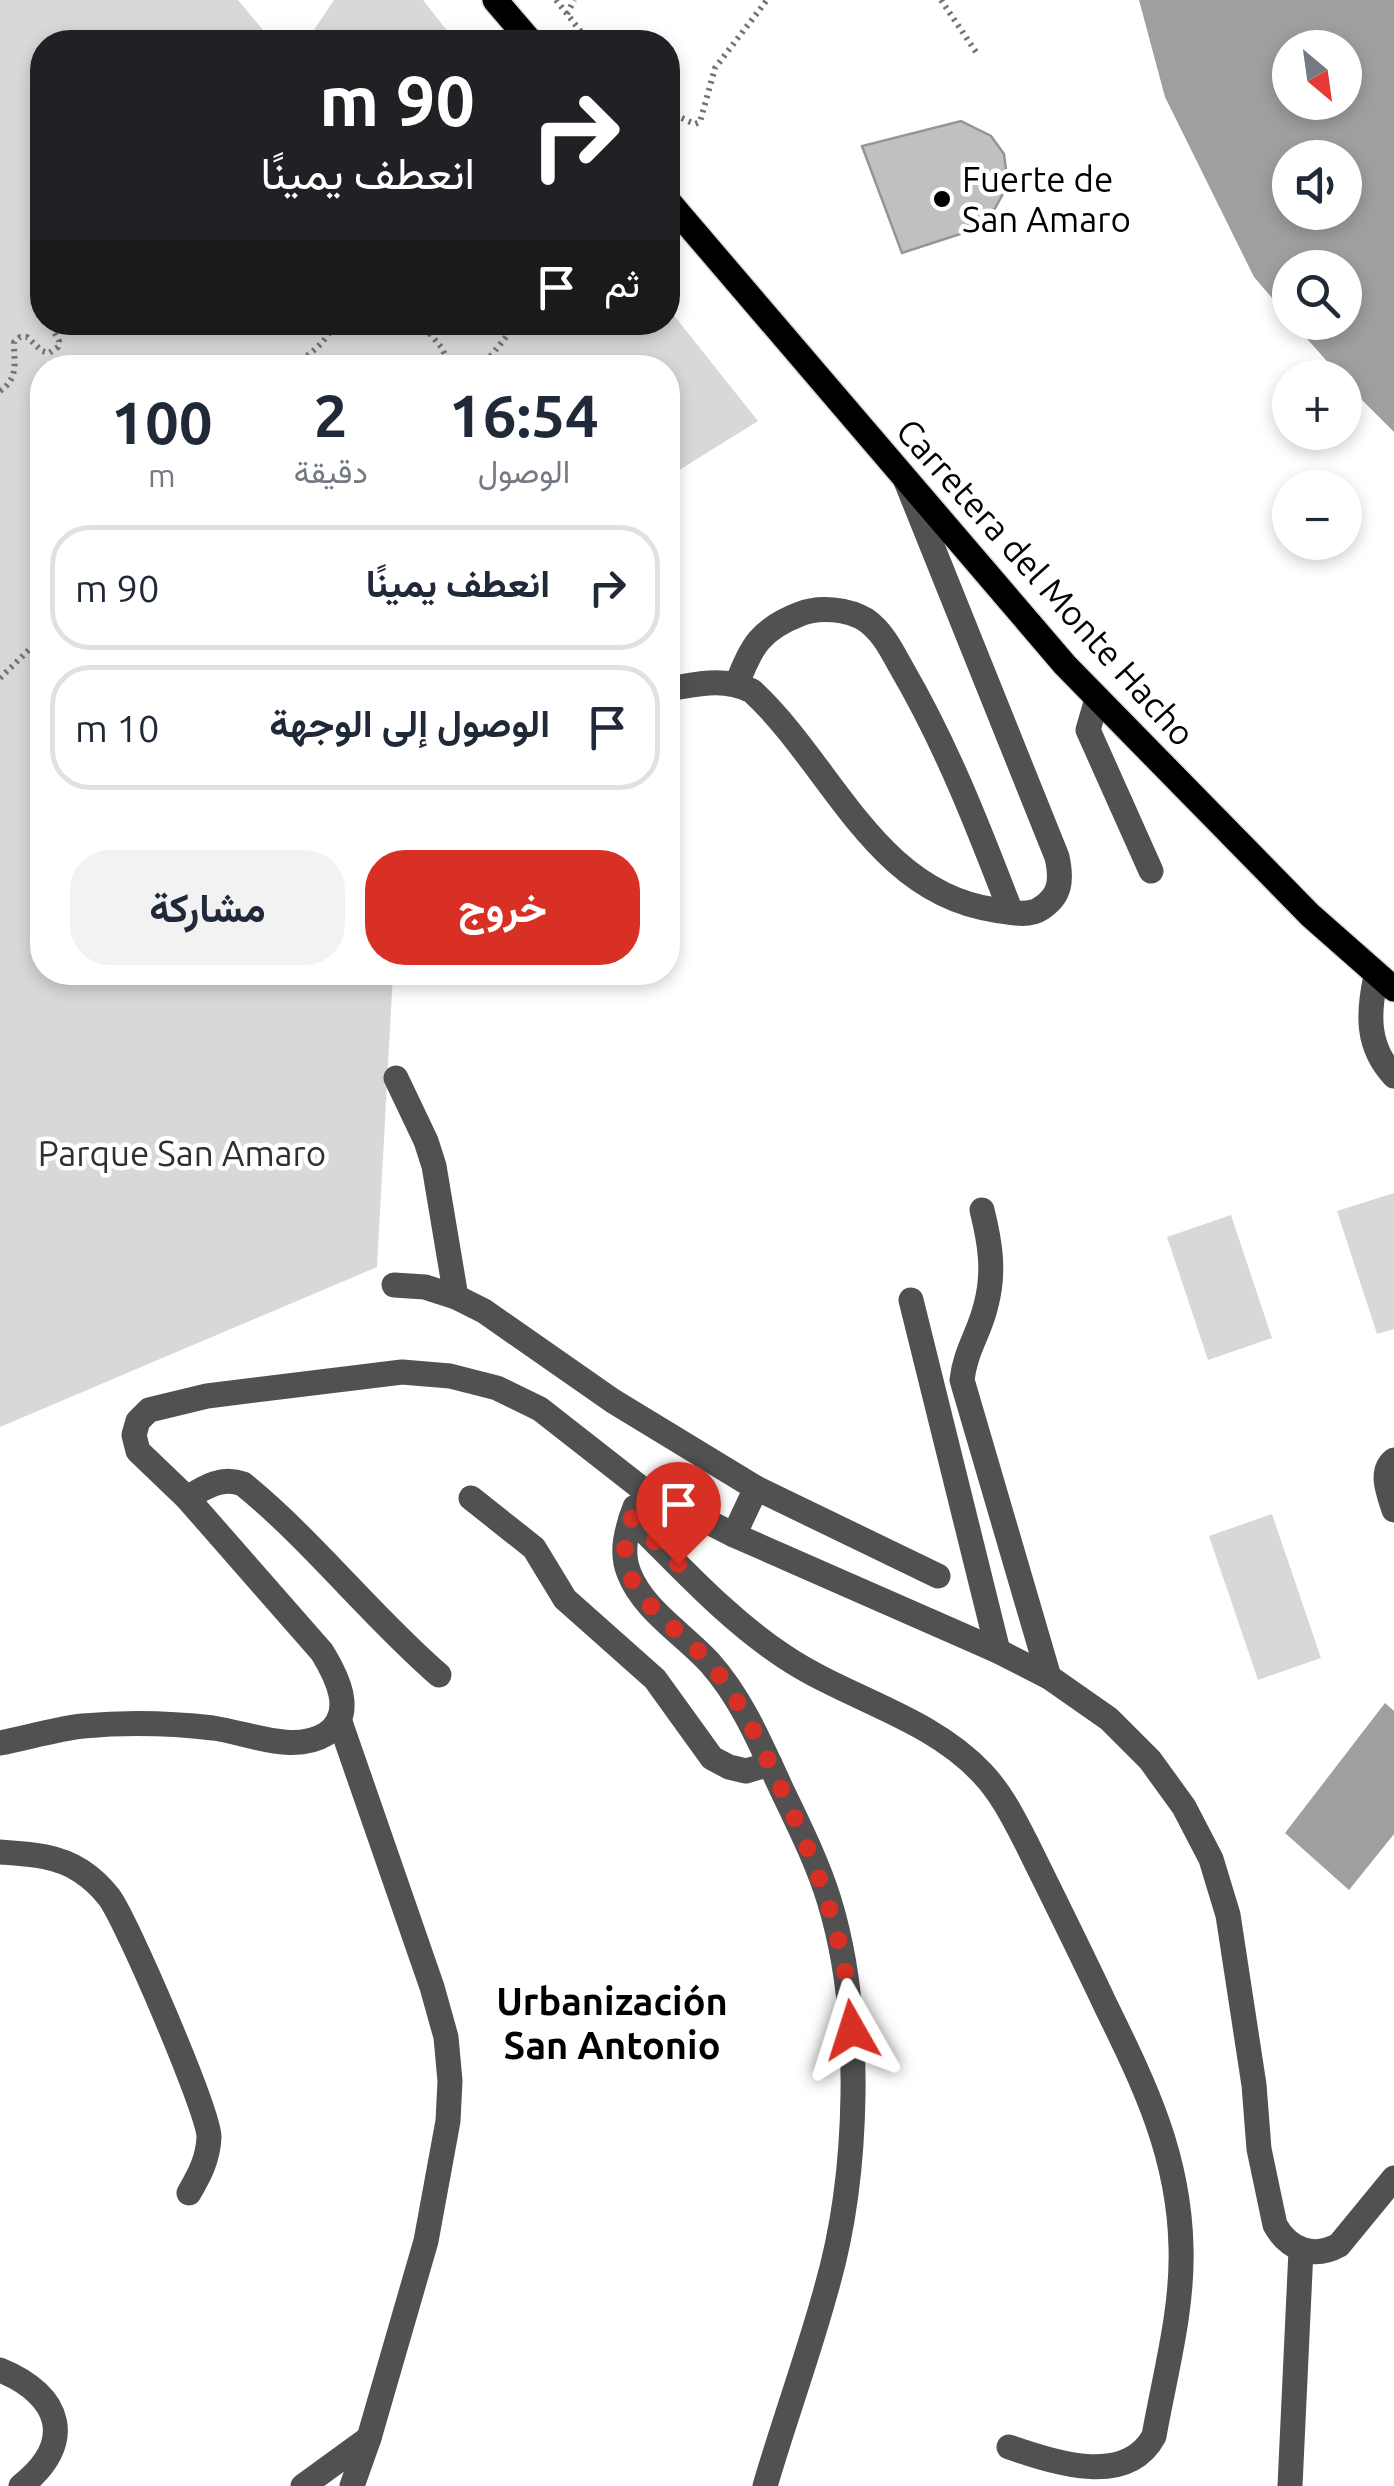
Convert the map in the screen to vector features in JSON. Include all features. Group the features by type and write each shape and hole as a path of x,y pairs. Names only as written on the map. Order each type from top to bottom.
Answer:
{"main road":[{"path":"495,0 521,30"},
{"name":"Carretera del Monte Hacho","path":"680,215 1097,699 1296,901 1385,982"}],"street":[{"path":"680,687 718,680 737,684 764,703 882,850 909,875 940,894 975,907 1011,912 1034,913 1053,900 1062,879 1057,857 904,477"},
{"path":"737,684 750,650 776,624 809,610 845,611 867,621 884,638 944,747 1011,912"},
{"path":"1097,699 1088,730 1151,871"},
{"path":"1385,982 1369,1008 1374,1042 1394,1076"},
{"path":"396,1078 434,1166 456,1297"},
{"path":"982,1210 992,1274 986,1306 965,1357 962,1380 1049,1677"},
{"path":"394,1284 456,1297 484,1312 613,1402 756,1488 938,1576"},
{"path":"911,1300 998,1650"},
{"path":"0,1743 80,1726 146,1722 216,1728 300,1742 329,1732 338,1719 342,1694 322,1652 186,1498 138,1451 134,1436 138,1421 148,1410 207,1396 402,1372 450,1376 497,1388 540,1409 641,1488 734,1536 998,1650 1049,1677 1109,1719 1150,1760 1184,1808 1211,1859 1228,1914 1254,2084 1259,2149 1275,2225 1281,2236 1301,2250 1327,2252 1339,2245 1394,2178"},
{"path":"1394,1460 1386,1473 1394,1510"},
{"path":"186,1498 219,1482 234,1480 243,1484 366,1608 440,1675"},
{"path":"641,1488 624,1554 636,1587 710,1664 734,1695 770,1764 828,1898 848,1986 853,2058 844,2201 827,2288 764,2486"},
{"path":"734,1536 756,1488"},
{"path":"470,1498 534,1548 565,1600 655,1678 712,1758 746,1771 770,1764"},
{"path":"631,1518 724,1609 786,1658 951,1745 982,1773 1008,1806 1154,2106 1172,2170 1182,2251 1178,2300 1148,2452 1122,2473 1107,2476 1090,2475 1009,2447"},
{"path":"338,1719 432,1987 446,2037 450,2081 448,2121 426,2241 352,2486"},
{"path":"0,1852 42,1855 80,1870 110,1898 200,2102 209,2133 206,2165 189,2193"},
{"path":"1290,2486 1301,2250"},
{"path":"0,2370 38,2390 51,2410 55,2434 49,2457 20,2486"},
{"path":"303,2486 369,2438"}],"path":[{"path":"556,0 580,30"},
{"path":"567,14 574,0"},
{"path":"680,117 695,124 700,122 715,68 767,0"},
{"path":"941,0 976,52"},
{"path":"0,390 12,382 16,370 14,342 20,336 28,336 42,351 49,352 58,347 56,335"},
{"path":"311,355 329,335"},
{"path":"492,355 508,335"},
{"path":"0,678 30,649"}],"green space":[{"name":"Parque San Amaro","path":"0,0 238,0 263,30 30,30 30,335 680,335 680,323 758,421 680,470 680,355 30,355 30,985 392,985 377,1267 0,1427"},
{"path":"334,0 423,0 447,30 314,30"},
{"path":"1394,1193 1394,1329 1377,1334 1337,1211"},
{"path":"1231,1215 1272,1338 1208,1360 1167,1237"},
{"path":"1272,1514 1321,1658 1258,1680 1209,1536"}],"shaded area":[{"path":"1139,0 1394,0 1394,432 1362,400 1362,360 1326,360 1308,340 1362,340 1362,250 1272,250 1272,298 1254,277 1165,97"},
{"path":"1385,1703 1394,1711 1394,1834 1349,1890 1285,1833"}],"building":[{"name":"Fuerte de San Amaro","path":"961,121 991,136 1004,154 1008,185 985,226 902,253 862,146"}],"place":[{"name":"Fuerte de San Amaro","path":"942,199"}],"district":[{"name":"Urbanización San Antonio","path":"612,2023"}],"route":[{"path":"678,1564 631,1518 624,1554 636,1587 710,1664 734,1695 802,1830 828,1898 842,1950 852,2030"}]}
